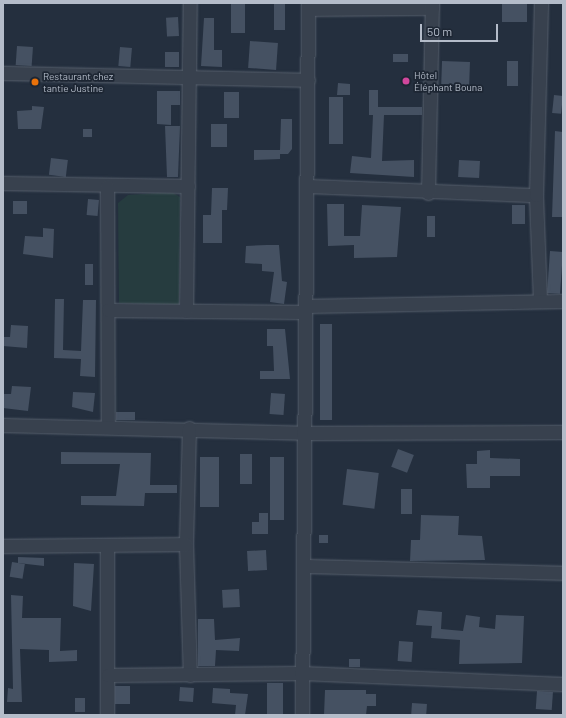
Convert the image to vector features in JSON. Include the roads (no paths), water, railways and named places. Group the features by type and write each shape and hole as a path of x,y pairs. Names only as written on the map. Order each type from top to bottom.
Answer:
{"street":[{"path":"186,311 190,3"},
{"path":"540,301 536,195 541,3"},
{"path":"302,715 301,673 304,566 303,433 308,186 308,6 432,6 428,193"},
{"path":"3,73 308,80"},
{"path":"3,183 107,186 188,186"},
{"path":"107,186 108,426"},
{"path":"308,186 428,193 536,195"},
{"path":"108,310 186,311 305,309 563,301"},
{"path":"3,425 189,428 303,433 563,432"},
{"path":"189,428 186,544 190,675"},
{"path":"3,546 107,547 186,544"},
{"path":"107,547 108,715"},
{"path":"304,566 563,573"},
{"path":"108,675 301,673 563,684"}],"place":[{"name":"Hôtel Éléphant Bouna","path":"406,81"},
{"name":"Restaurant chez tantie Justine","path":"35,82"}]}
